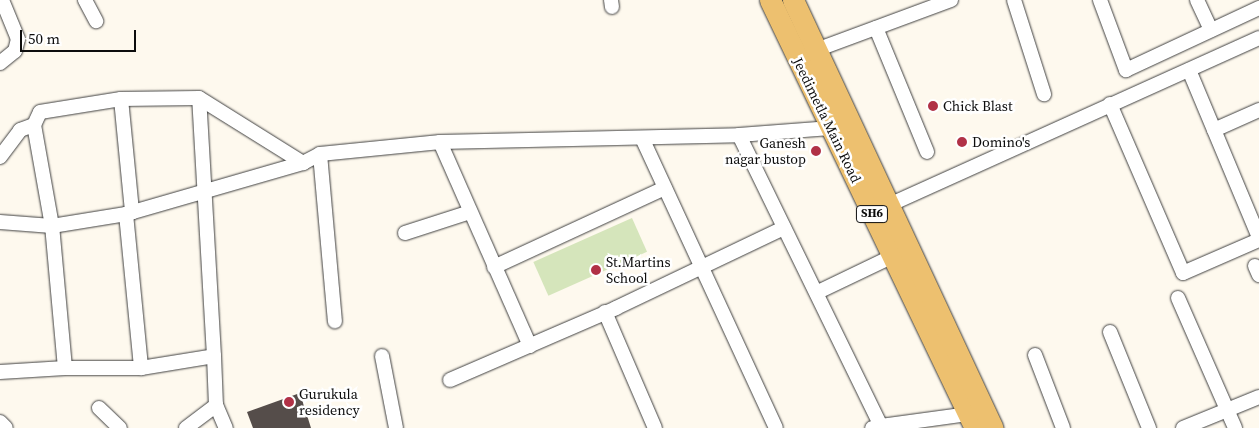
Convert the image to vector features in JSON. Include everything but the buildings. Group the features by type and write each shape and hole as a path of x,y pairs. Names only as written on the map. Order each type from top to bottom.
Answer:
{"main road":[{"name":"Jeedimetla Main Road","path":"770,0 893,256 922,292 993,428"},
{"name":"Jeedimetla Main Road","path":"794,0 889,204 972,421"}],"street":[{"path":"0,63 15,52 18,39 2,0"},
{"path":"85,0 96,21"},
{"path":"816,50 951,0"},
{"path":"1014,0 1044,94"},
{"path":"1100,0 1126,70 1259,8"},
{"path":"1198,0 1211,30"},
{"path":"876,28 927,152"},
{"path":"889,204 1110,104 1257,43"},
{"path":"1110,104 1183,272 1259,238 1189,70"},
{"path":"198,98 206,192 216,405 226,428"},
{"path":"65,368 52,226 34,125 40,112 121,99 198,98 303,163"},
{"path":"121,99 141,368"},
{"path":"1214,130 1259,110"},
{"path":"0,158 20,130 34,125"},
{"path":"0,222 52,226 129,213 303,163 320,154 440,142 739,135 830,128"},
{"path":"739,135 784,228 818,292 876,427 972,421"},
{"path":"642,138 776,428"},
{"path":"440,142 530,346"},
{"path":"320,154 335,321"},
{"path":"494,267 665,188"},
{"path":"405,233 470,212"},
{"path":"450,380 605,312 784,228"},
{"path":"818,292 893,256"},
{"path":"1178,298 1235,428"},
{"path":"605,312 655,428"},
{"path":"1110,332 1148,428"},
{"path":"1035,355 1062,428"},
{"path":"0,372 65,368 141,368 214,356"},
{"path":"382,356 396,428"},
{"path":"1183,428 1259,397"},
{"path":"186,428 216,405"},
{"path":"99,408 120,428"},
{"path":"0,422 6,428"}],"green space":[{"path":"632,218 647,252 548,296 533,262"}],"place":[{"name":"Chick Blast","path":"933,106"},
{"name":"Domino's","path":"962,142"},
{"name":"Ganesh nagar bustop","path":"816,151"},
{"name":"St.Martins School","path":"596,270"},
{"name":"Gurukula residency","path":"289,402"}]}
